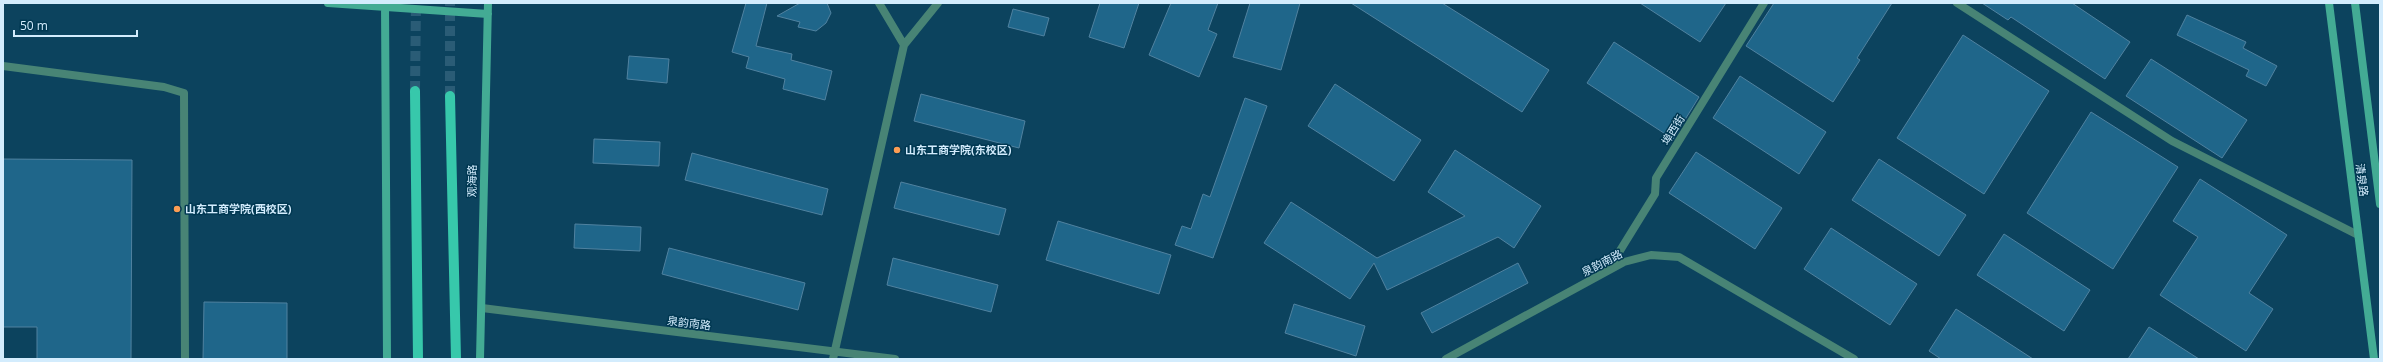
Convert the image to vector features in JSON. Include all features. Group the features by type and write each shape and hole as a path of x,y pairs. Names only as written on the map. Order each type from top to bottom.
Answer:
{"main road":[{"path":"328,3 385,5 488,14"},
{"name":"观海路","path":"480,359 488,3"},
{"name":"清泉路","path":"2329,3 2374,359"},
{"name":"清泉路","path":"2355,3 2380,204"},
{"path":"385,5 387,359"},
{"path":"415,91 418,359"},
{"name":"观海路","path":"450,96 456,359"}],"street":[{"path":"879,3 904,45"},
{"path":"833,355 904,45 938,3"},
{"name":"埠西街","path":"1608,270 1655,194 1656,178 1764,3"},
{"path":"1957,3 2172,141 2358,234"},
{"path":"3,66 164,87 184,93 185,359"},
{"name":"泉韵南路","path":"1446,359 1608,270 1624,262 1651,255 1679,257 1854,359"},
{"name":"泉韵南路","path":"482,308 833,355 895,359"}],"building":[{"path":"746,3 767,3 756,46 792,54 791,60 832,71 825,100 783,89 785,79 746,68 749,57 732,52"},
{"path":"800,3 827,3 831,13 826,23 816,31 798,27 800,22 777,16"},
{"path":"1100,3 1139,3 1124,48 1089,37"},
{"path":"1171,3 1218,3 1208,30 1217,34 1199,77 1149,55"},
{"path":"1250,3 1300,3 1281,70 1233,57"},
{"path":"1351,3 1442,3 1549,70 1522,112"},
{"path":"1640,3 1726,3 1700,42"},
{"path":"1774,3 1892,3 1857,58 1860,60 1833,102 1746,46"},
{"path":"1982,3 2072,3 2130,42 2105,79 2011,17 2008,20"},
{"path":"1013,9 1049,18 1044,36 1008,27"},
{"path":"2187,15 2246,42 2243,48 2277,66 2266,86 2246,76 2249,70 2177,35"},
{"path":"1963,35 2049,91 1984,194 1897,138"},
{"path":"1614,42 1699,97 1673,139 1587,83"},
{"path":"629,56 669,59 667,83 627,79"},
{"path":"2151,59 2247,120 2222,158 2126,96"},
{"path":"1740,76 1826,132 1799,174 1713,118"},
{"path":"1335,84 1421,140 1394,181 1308,126"},
{"path":"921,94 1025,121 1019,148 914,121"},
{"path":"1245,98 1267,106 1213,258 1175,245 1182,226 1191,229 1203,194 1210,197"},
{"path":"2091,112 2178,167 2113,269 2027,213"},
{"path":"594,139 660,142 659,166 593,163"},
{"path":"1455,150 1541,206 1514,248 1498,237 1387,290 1374,263 1350,299 1264,243 1291,202 1377,258 1465,216 1428,192"},
{"path":"1696,152 1782,208 1755,249 1669,193"},
{"path":"692,153 828,189 822,215 685,180"},
{"path":"3,159 132,160 131,359 37,359 37,327 3,327"},
{"path":"1879,159 1966,215 1939,256 1852,200"},
{"path":"2200,179 2287,235 2249,293 2273,309 2246,351 2160,295 2198,237 2173,221"},
{"path":"901,182 1006,209 999,235 894,208"},
{"path":"1058,221 1171,255 1159,294 1046,260"},
{"path":"575,224 641,227 640,251 574,248"},
{"path":"1831,228 1917,284 1890,325 1804,269"},
{"path":"2004,234 2090,290 2064,331 1977,275"},
{"path":"669,248 805,283 798,310 662,274"},
{"path":"893,258 998,285 991,312 887,285"},
{"path":"1518,263 1528,283 1432,333 1421,313"},
{"path":"204,302 287,303 287,359 203,359"},
{"path":"1294,304 1365,326 1356,356 1285,333"},
{"path":"1956,309 2033,359 1941,359 1929,351"},
{"path":"2149,327 2199,359 2128,359"}],"tunnel":[{"path":"415,91 416,3"},
{"path":"450,3 450,96"}],"place":[{"name":"山东工商学院(东校区)","path":"897,150"},
{"name":"山东工商学院(西校区)","path":"177,209"}]}
